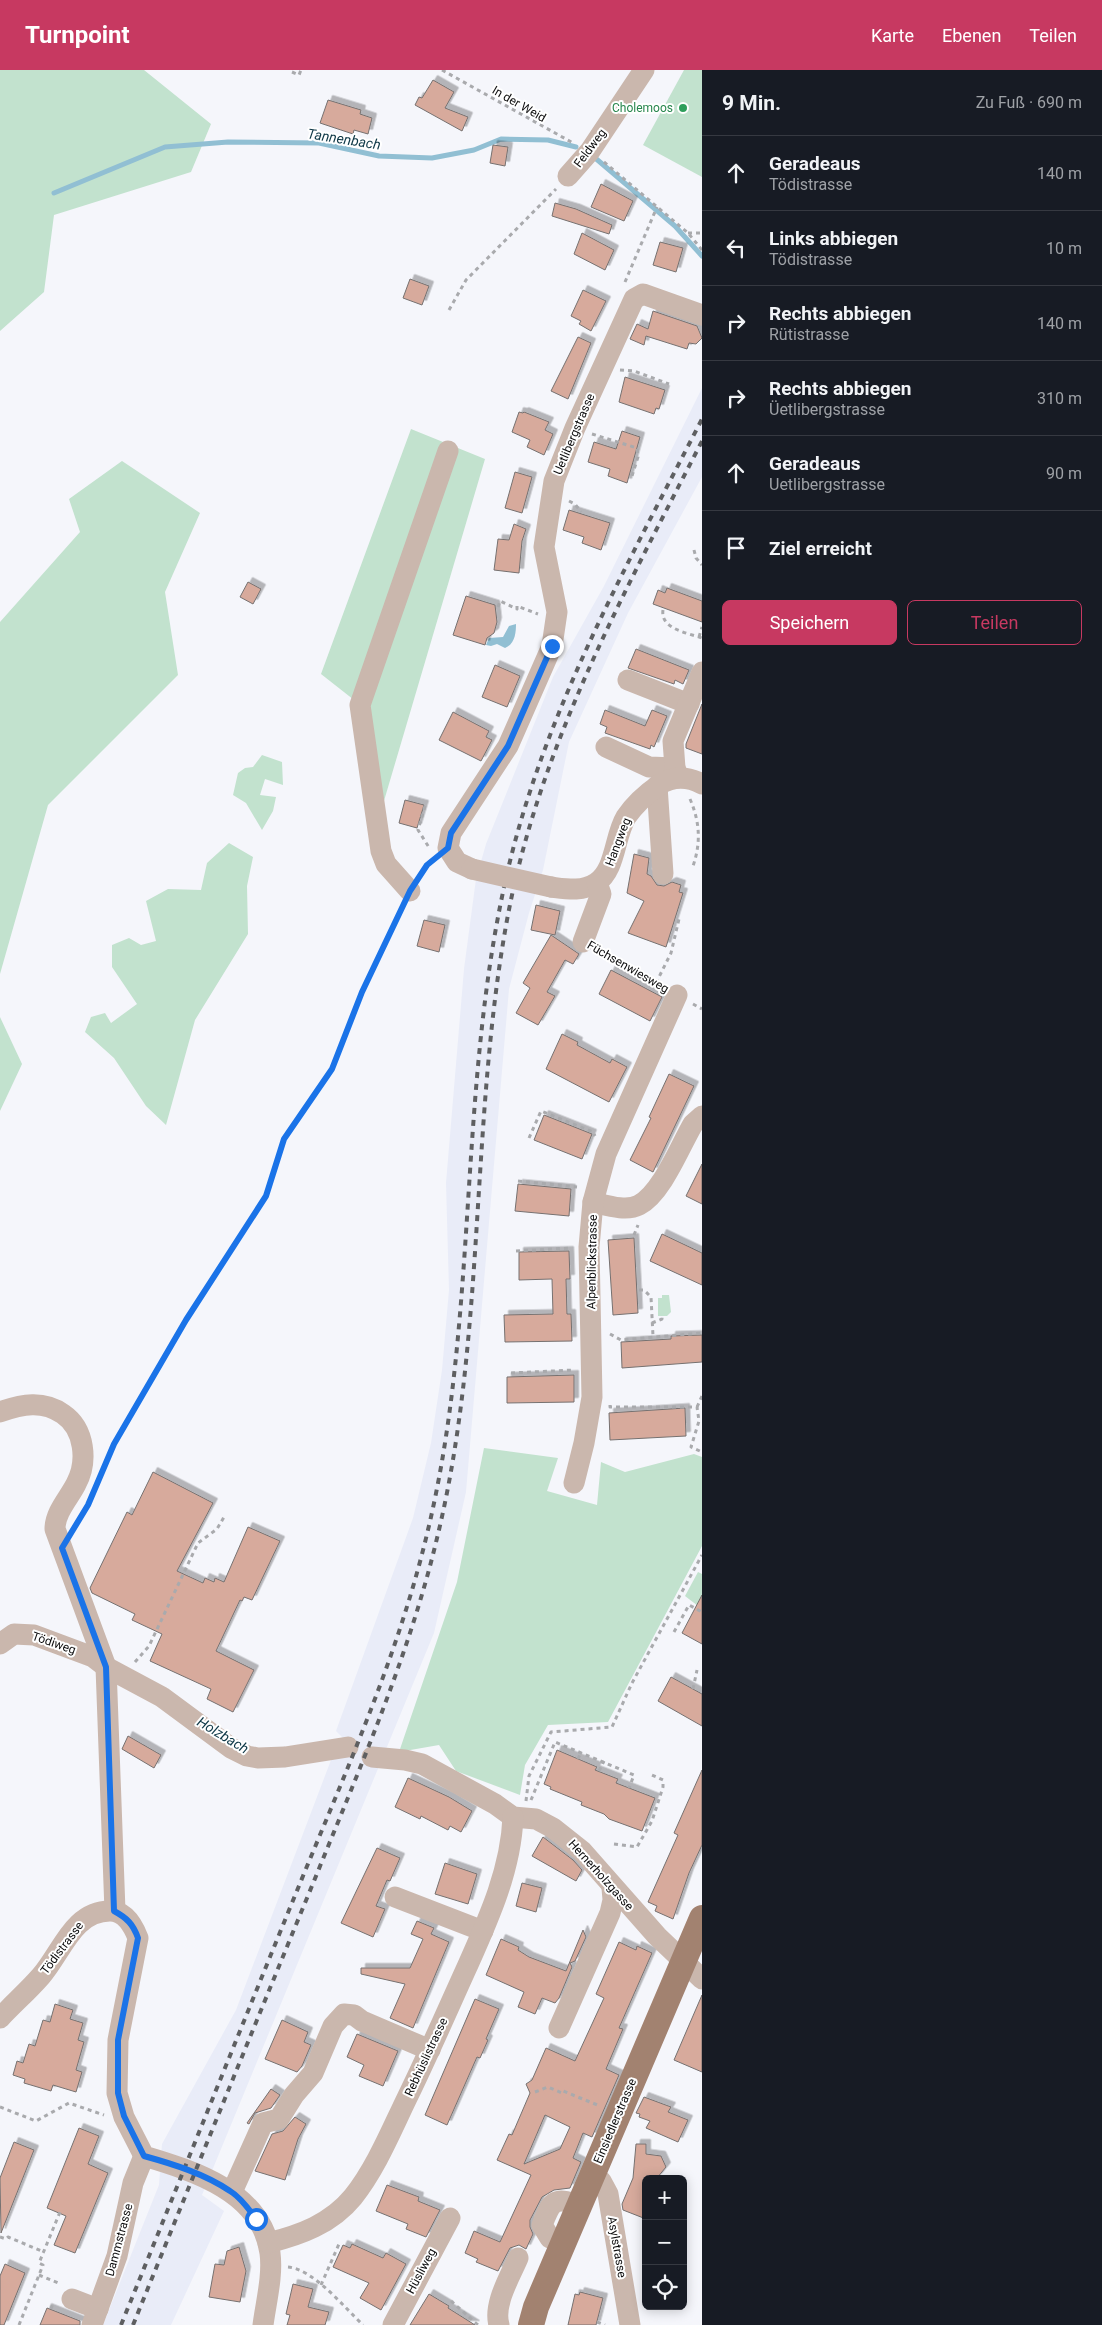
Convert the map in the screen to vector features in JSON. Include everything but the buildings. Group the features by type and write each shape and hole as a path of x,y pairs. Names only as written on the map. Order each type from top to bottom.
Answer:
{"main road":[{"name":"Einsiedlerstrasse","path":"531,2325 536,2308 579,2205 702,1918"}],"street":[{"name":"Feldweg","path":"568,176 590,151 644,70"},
{"path":"634,299 643,294 702,315"},
{"name":"Uetlibergstrasse","path":"448,848 451,833 508,746 552,646 557,612 544,547 554,481 575,428 634,299"},
{"path":"410,891 386,864 381,851 360,705 448,451"},
{"path":"677,772 673,741 702,672"},
{"path":"628,680 689,704"},
{"path":"606,747 649,767 677,772 701,781"},
{"name":"Hangweg","path":"597,883 607,873 625,819 638,801 677,772"},
{"path":"657,786 663,874"},
{"path":"448,848 457,862 472,869 551,887 576,890 597,883"},
{"name":"Füchsenwiesweg","path":"583,942 601,894 597,883"},
{"name":"Alpenblickstrasse","path":"574,1483 584,1443 592,1397 589,1247 593,1202 605,1156 677,995"},
{"path":"593,1202 617,1208 638,1206 653,1193 693,1124 702,1116"},
{"path":"0,1412 33,1404 57,1410 67,1417 81,1439 83,1450 77,1482 55,1522 62,1548 113,1671 114,1911 126,1917 133,1926 138,1938 118,2040 118,2093 124,2116 144,2156 173,2164 232,2192 256,2219 268,2243 270,2268 263,2325"},
{"name":"Tödiweg","path":"0,1644 14,1634 34,1634 93,1657 113,1671"},
{"path":"113,1671 162,1697 231,1748 247,1756 258,1758 285,1757 348,1748"},
{"name":"Hernerholzgasse","path":"372,1757 405,1760 422,1764 495,1804 513,1817 536,1820 567,1837 582,1851 612,1888 702,1979"},
{"name":"Rebhüslistrasse","path":"268,2243 302,2234 328,2220 352,2199 368,2176 430,2050 482,1931 504,1872 513,1838 513,1817"},
{"path":"559,2028 610,1913 613,1900 612,1888"},
{"path":"395,1897 482,1931"},
{"name":"Tödistrasse","path":"0,2018 41,1976 80,1920 99,1911 114,1911"},
{"path":"232,2192 263,2123 279,2119 294,2095 313,2073 333,2026 344,2014 354,2015 362,2021 430,2050"},
{"name":"Dammstrasse","path":"95,2317 116,2256 137,2172 144,2156"},
{"name":"Asylstrasse","path":"592,2177 600,2181 608,2194 630,2325"},
{"name":"Hüsliweg","path":"393,2325 450,2218"},
{"path":"499,2325 497,2317 500,2303 518,2258"},
{"path":"72,2299 95,2317"}],"path":[{"path":"292,72 299,75 301,70"},
{"name":"In der Weid","path":"442,70 551,132 590,151 688,232 702,250"},
{"path":"449,310 466,280 568,176"},
{"path":"634,299 624,284 657,207"},
{"path":"688,232 702,233"},
{"path":"598,378 607,382 620,370 626,370 669,384"},
{"path":"575,428 637,448 638,457 632,476"},
{"path":"694,550 696,558 702,565"},
{"path":"498,607 500,601 516,609 518,606 537,613 539,614 537,622"},
{"path":"663,610 663,620 668,625 701,638 702,627"},
{"path":"677,772 692,804 699,829 699,847 693,866"},
{"path":"425,806 418,830 420,835 435,854 448,848"},
{"path":"99,1479 114,1444 186,1320 266,1196 284,1139 332,1069 362,992 410,891 427,865 448,848"},
{"path":"656,983 671,953 679,919"},
{"name":"Füchsenwiesweg","path":"583,942 702,1009"},
{"path":"529,1138 541,1111 593,1132 605,1156"},
{"path":"518,1182 571,1186"},
{"path":"516,1250 557,1250 589,1247"},
{"path":"639,1290 644,1290 651,1298 653,1336"},
{"path":"652,1323 662,1319 662,1316"},
{"path":"591,1331 605,1330 613,1338 621,1340 702,1333"},
{"path":"511,1373 574,1370 578,1375 585,1367 591,1368"},
{"path":"566,1370 566,1376"},
{"path":"592,1397 609,1396 610,1407 696,1407"},
{"path":"702,1396 696,1407 699,1421 691,1447 702,1452"},
{"path":"62,1548 92,1496"},
{"path":"113,1671 133,1664 149,1646 198,1543 217,1529 224,1517"},
{"path":"629,1788 634,1775 555,1742 530,1803 525,1803 530,1776 551,1732 612,1727 632,1683 702,1555"},
{"path":"674,1632 689,1605 702,1612"},
{"path":"693,1689 697,1670"},
{"path":"578,1759 581,1752"},
{"path":"599,1771 604,1761"},
{"path":"614,1844 637,1847 646,1835 663,1787 663,1780 652,1775"},
{"path":"535,2092 548,2087 605,2108"},
{"path":"0,2107 36,2121 69,2103 110,2117"},
{"path":"19,2325 43,2265 39,2263 60,2212"},
{"path":"0,2236 6,2239 8,2237 44,2252"},
{"path":"321,2285 339,2244"},
{"path":"288,2267 302,2270 321,2285 363,2325"},
{"path":"451,2301 478,2325"},
{"path":"597,2322 605,2325"}],"shaded area":[{"path":"702,388 702,477 628,613 569,742 543,870 529,913 509,989 466,1492 434,1633 202,2195 224,2211 171,2325 103,2325 159,2185 162,2144 236,2010 331,1760 347,1742 336,1731 413,1518 431,1443 442,1370 449,1290 446,1183 464,969 476,879 486,844 553,677 604,586"}],"green space":[{"path":"0,70 144,70 211,124 191,172 54,215 44,292 0,331"},
{"name":"Cholemoos","path":"684,70 702,70 702,177 643,145"},
{"path":"411,429 485,459 381,811 363,707 321,674"},
{"path":"122,461 200,513 165,592 178,675 48,805 0,974 0,622 80,532 69,499"},
{"path":"262,755 282,762 283,785 265,779 260,795 276,797 273,811 262,830 246,803 233,795 238,773 245,768 253,767"},
{"path":"229,843 253,857 247,886 248,934 195,1020 166,1125 146,1106 114,1058 85,1032 91,1017 105,1013 111,1023 137,1004 112,967 112,945 129,938 141,945 156,941 146,901 168,889 201,890 207,863"},
{"path":"0,1017 22,1064 0,1111"},
{"path":"662,1295 669,1295 671,1312 667,1316 658,1316 658,1298 662,1298"},
{"path":"484,1448 558,1458 547,1491 597,1505 601,1462 625,1472 694,1454 702,1457 702,1546 608,1722 548,1725 525,1765 520,1795 456,1771 439,1745 399,1752 457,1582"},
{"path":"698,1572 702,1574 702,1598 698,1606 685,1596"}],"water":[{"path":"516,624 516,631 511,644 505,648 497,644 486,645 489,638 503,637 509,626"}],"waterway":[{"name":"Tannenbach","path":"54,193 165,147 228,142 319,143 379,156 432,158 474,150 501,139 548,140 576,147"},
{"name":"Tannenbach","path":"594,157 675,226 702,256"}],"railway":[{"path":"121,2325 372,1707 388,1665 416,1578 443,1455 454,1375 462,1294 479,1052 489,972 503,892 518,829 538,768 586,649 702,419"},
{"path":"133,2325 383,1710 427,1579 453,1458 464,1382 487,1073 495,996 507,920 521,856 540,794 562,733 587,673 643,556 702,441"}],"place":[{"name":"Cholemoos","path":"683,108"}],"route":[{"path":"256,2219 232,2192 218,2184 173,2164 144,2156 124,2116 118,2093 118,2040 138,1938 133,1926 126,1917 114,1911 106,1667 62,1548 88,1505 114,1444 186,1320 266,1196 284,1139 332,1069 362,992 410,891 427,865 448,848 451,833 508,746 552,646"}],"water label":[{"name":"Holzbach","path":"223,1735"}]}
